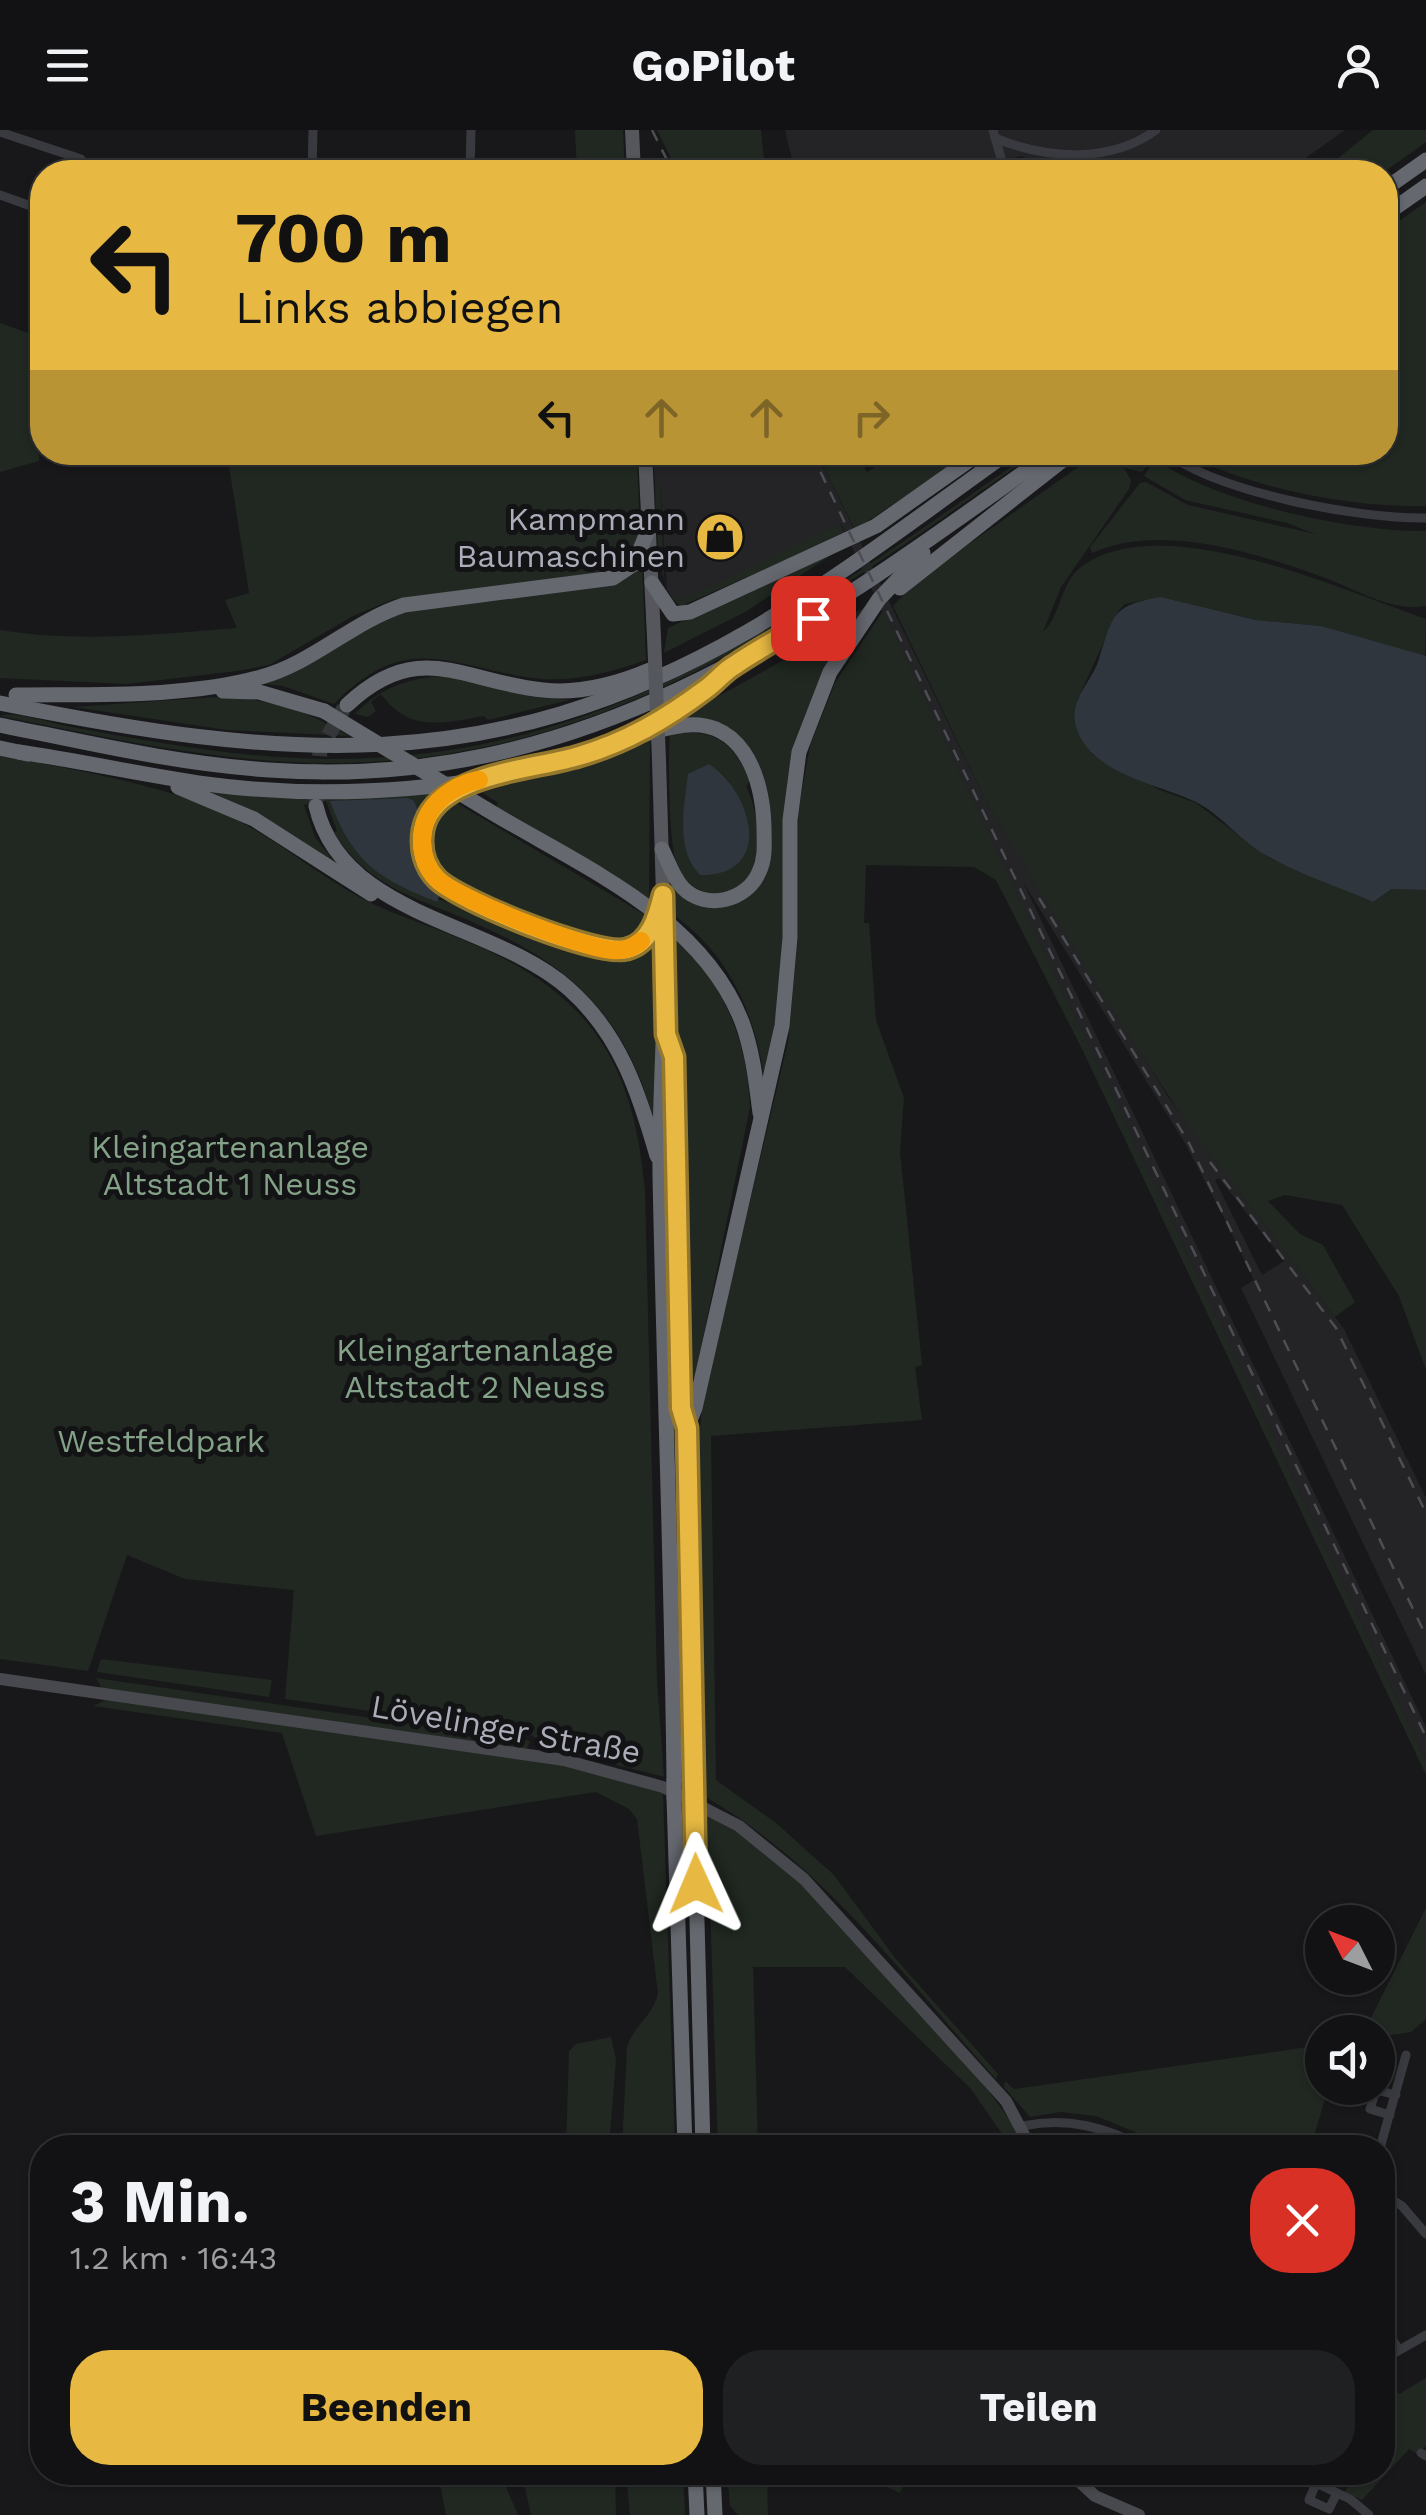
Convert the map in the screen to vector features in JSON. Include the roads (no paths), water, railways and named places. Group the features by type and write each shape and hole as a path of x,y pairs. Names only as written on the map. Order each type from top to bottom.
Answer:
{"highway":[{"path":"1398,180 1426,160"},
{"path":"1398,206 1426,186"},
{"path":"652,583 673,614 690,612 860,534 976,465"},
{"path":"0,703 162,734 274,746 382,747 522,724 608,698 747,632 977,465"},
{"path":"346,704 379,679 431,665 544,690 597,687 640,674 778,602 977,465"},
{"path":"0,725 217,765 272,770 382,770 478,756 557,737 664,700 732,666 967,514 1034,465"},
{"path":"868,618 925,566 1056,465"},
{"path":"687,1428 695,1408 775,1065 788,982 790,820 799,752 830,672 868,618 898,577 967,514"},
{"path":"8,694 140,692 261,677 287,668 376,614 404,606 613,578 634,564 649,528"},
{"path":"629,740 708,688 732,666"},
{"path":"8,694 94,701 259,692 324,710 655,912 697,948 742,1022 752,1054 760,1117"},
{"path":"19,752 252,789 355,792 468,782 550,765 682,725 713,729 747,752 760,780 764,858 759,874 740,895 726,900 696,898 676,880 662,849"},
{"path":"0,748 175,786 222,802 280,834 354,886 381,900 398,902"},
{"path":"468,782 443,797 426,820 424,856 440,882 464,897 596,948 629,949 647,936 663,895"},
{"path":"316,806 326,837 340,858 398,902 514,951 569,988 620,1051 644,1112 660,1169"},
{"path":"663,895 666,1034 661,1058 660,1169 685,2135"},
{"path":"666,1034 674,1057 681,1408 687,1428 703,2135"},
{"path":"696,2485 697,2515"},
{"path":"714,2485 715,2515"}],"main road":[{"path":"632,130 633,160"},
{"path":"646,465 663,895"}],"street":[{"path":"312,160 313,130"},
{"path":"470,160 471,130"},
{"path":"994,134 1031,150 1093,154 1122,149 1156,130"},
{"path":"0,132 81,160"},
{"path":"994,134 1002,160"},
{"path":"0,195 30,206"},
{"path":"1190,465 1216,478 1274,495 1360,514 1426,518"},
{"name":"Lövelinger Straße","path":"0,1678 564,1760 663,1787 739,1826 804,1879 1006,2101 1026,2135"},
{"path":"1384,2135 1406,2054"},
{"path":"1390,2115 1370,2110 1376,2090 1396,2095"},
{"path":"1023,2126 1058,2122 1095,2126 1116,2135"},
{"path":"1395,2203 1417,2220 1426,2234"},
{"path":"1417,2220 1426,2212"},
{"path":"1395,2352 1426,2335"},
{"path":"1395,2343 1399,2350"},
{"path":"1083,2485 1095,2496 1138,2515"},
{"path":"1315,2485 1309,2500 1329,2510 1337,2493"},
{"path":"1320,2485 1369,2515"}],"tunnel":[{"path":"316,802 320,750 344,708"}],"railway":[{"path":"652,130 667,160"},
{"path":"817,465 1426,1737"},
{"path":"1039,898 1189,1143 1426,1636"},
{"path":"1210,1162 1336,1328 1426,1513"}],"place":[{"name":"Kampmann Baumaschinen","path":"720,537"}],"park label":[{"name":"Kleingartenanlage Altstadt 1 Neuss","path":"230,1166"},
{"name":"Kleingartenanlage Altstadt 2 Neuss","path":"475,1368"},
{"name":"Westfeldpark","path":"161,1441"}]}
